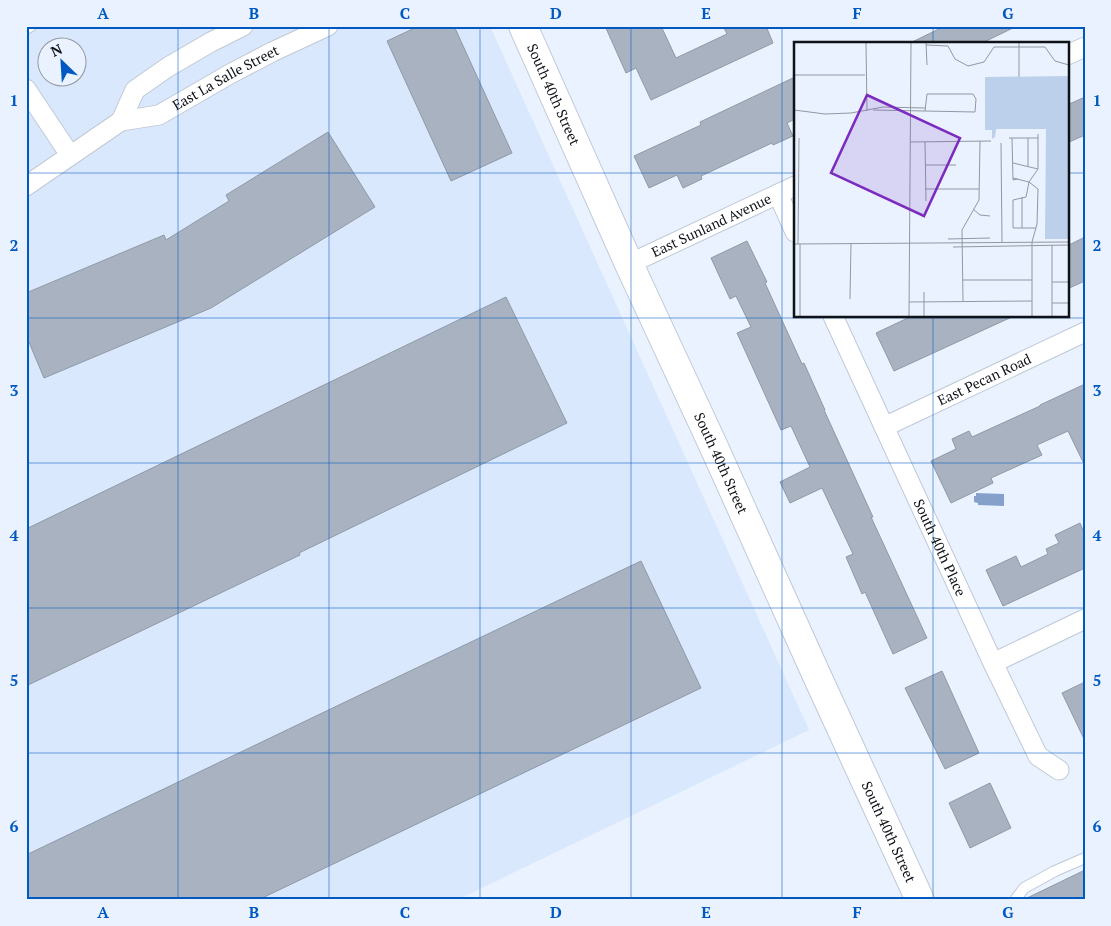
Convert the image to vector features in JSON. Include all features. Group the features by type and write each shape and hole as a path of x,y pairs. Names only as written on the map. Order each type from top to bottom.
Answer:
{"main road":[{"name":"South 40th Street","path":"523,26 629,264 920,900"}],"street":[{"path":"121,121 135,90 175,63 243,26"},
{"name":"East La Salle Street","path":"26,186 121,121 160,114 272,52 328,26"},
{"path":"1068,54 1085,46"},
{"path":"26,89 70,155"},
{"name":"East Sunland Avenue","path":"629,264 794,186"},
{"path":"778,194 794,230"},
{"name":"South 40th Place","path":"834,318 993,663 1038,756 1059,770"},
{"name":"East Pecan Road","path":"884,427 1085,332"},
{"path":"993,663 1085,619"}],"lane":[{"path":"26,29 31,26"},
{"path":"1015,900 1024,888 1085,858"}],"shaded area":[{"path":"26,26 490,26 809,730 457,900 26,900"}],"water":[{"path":"976,493 1004,494 1004,506 978,505 978,503 974,502"}],"building":[{"path":"419,26 454,26 512,153 451,181 387,41"},
{"path":"605,26 661,26 676,58 727,34 723,26 766,26 773,43 651,100 636,68 626,73"},
{"path":"945,26 1017,26 984,42 912,42"},
{"path":"794,77 794,120 787,123 793,136 773,145 772,143 701,176 702,179 683,188 677,175 649,188 634,156 701,125 700,122"},
{"path":"1085,97 1085,135 1068,143 1068,105"},
{"path":"328,132 375,207 211,308 44,378 26,335 26,293 164,235 166,240 229,201 226,195"},
{"path":"1085,237 1085,281 1068,289 1068,246"},
{"path":"747,241 767,282 765,283 802,364 804,363 873,517 871,517 927,638 893,654 865,592 862,594 846,557 853,554 822,488 790,503 780,482 810,467 791,426 781,430 737,333 751,327 736,296 730,299 711,258"},
{"path":"506,297 567,423 299,553 300,555 26,686 26,529"},
{"path":"908,318 1010,318 894,371 876,333"},
{"path":"1085,384 1085,466 1068,431 1037,445 1042,455 991,478 993,483 951,503 931,461 956,449 952,439 969,431 972,437"},
{"path":"1080,523 1085,535 1085,568 1003,606 986,570 1016,556 1021,567 1048,554 1046,549 1059,543 1055,535"},
{"path":"641,561 701,688 258,900 26,900 26,855"},
{"path":"942,671 979,753 945,769 905,688"},
{"path":"1085,682 1085,741 1062,693"},
{"path":"990,783 1011,828 970,848 949,803"},
{"path":"1085,870 1085,900 1024,900 1025,899"}]}
